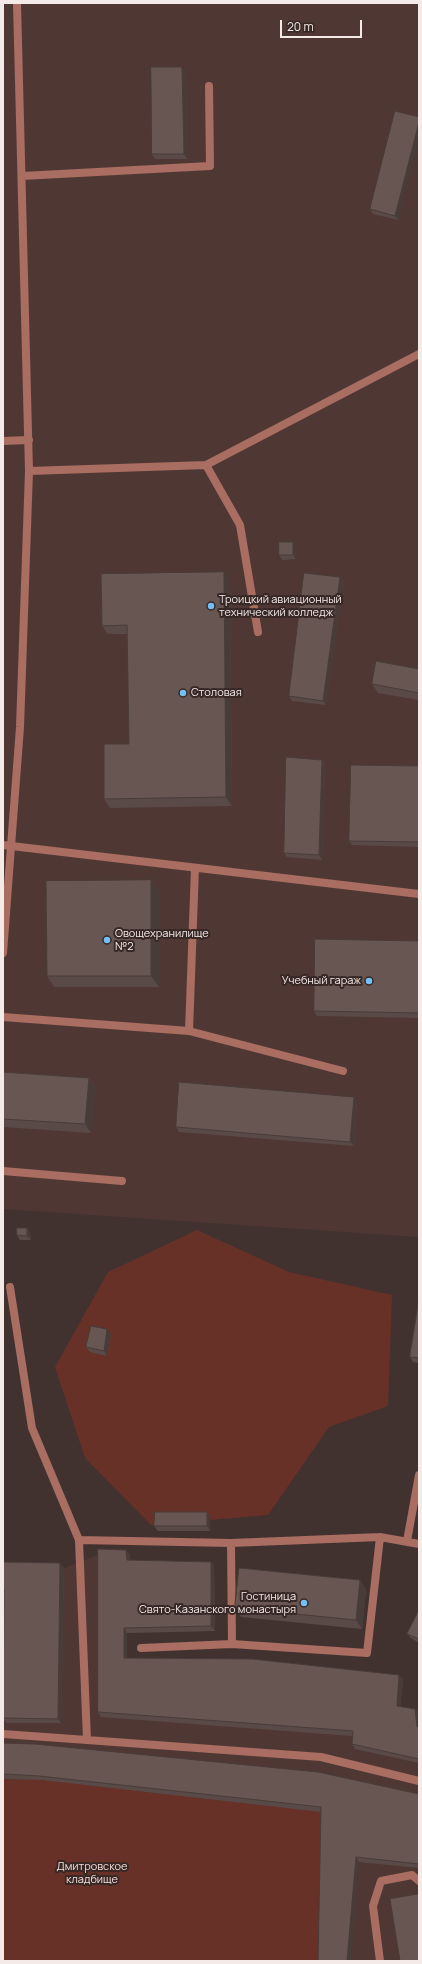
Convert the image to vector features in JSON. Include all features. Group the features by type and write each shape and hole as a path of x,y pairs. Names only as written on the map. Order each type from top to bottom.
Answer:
{"lane":[{"path":"3,953 7,845 20,727 30,470 17,3"},
{"path":"22,176 210,166 209,86"},
{"path":"30,470 206,466 419,354"},
{"path":"3,441 29,440"},
{"path":"206,466 240,525 258,632"},
{"path":"7,845 419,894"},
{"path":"189,1031 195,868"},
{"path":"3,1017 189,1031 343,1071"},
{"path":"3,1171 122,1181"},
{"path":"10,1287 32,1428 79,1540 87,1740"},
{"path":"407,1541 419,1475"},
{"path":"79,1540 232,1543 380,1536 419,1544"},
{"path":"141,1648 232,1644 367,1653 380,1536"},
{"path":"232,1543 232,1644"},
{"path":"3,1734 322,1757 419,1781"},
{"path":"380,1961 373,1906 381,1881 412,1875 419,1881"}],"shaded area":[{"name":"Троицкий авиационный технический колледж","path":"3,3 419,3 419,1237 3,1209"},
{"path":"101,1554 131,1565 214,1566 215,1631 127,1633 127,1662 403,1679 400,1711 419,1722 419,1961 322,1961 3,1779 3,1567 64,1568"}],"green space":[{"path":"197,1230 289,1272 392,1295 388,1406 329,1427 268,1515 151,1525 85,1458 55,1367 108,1272"},
{"name":"Дмитровское кладбище","path":"3,1779 42,1780 324,1812 322,1961 3,1961"}],"building":[{"path":"151,67 182,67 184,154 152,154"},
{"path":"395,111 419,117 419,122 395,216 370,209"},
{"path":"279,542 293,542 293,555 279,555"},
{"name":"Столовая","path":"224,572 226,797 104,799 104,744 129,744 127,625 102,626 101,574"},
{"path":"304,573 340,577 323,701 289,696"},
{"path":"376,661 419,669 419,693 372,684"},
{"path":"286,757 322,760 319,855 284,853"},
{"path":"351,765 419,766 419,842 349,841"},
{"name":"Овощехранилище №2","path":"151,880 151,976 47,976 46,881"},
{"name":"Учебный гараж","path":"315,939 419,941 419,1013 314,1011"},
{"path":"3,1072 89,1078 85,1124 3,1119"},
{"path":"179,1082 354,1097 350,1142 176,1127"},
{"path":"17,1228 27,1228 27,1236 17,1235"},
{"path":"419,1299 419,1358 410,1357"},
{"path":"91,1326 107,1329 104,1351 86,1347"},
{"path":"155,1512 207,1512 207,1526 154,1526"},
{"path":"98,1549 126,1550 127,1560 211,1562 211,1626 124,1628 124,1658 252,1659 399,1675 397,1706 415,1709 417,1727 419,1727 419,1759 352,1744 353,1731 98,1712"},
{"path":"3,1562 60,1563 58,1719 3,1718"},
{"name":"Гостиница Свято-Казанского монастыря","path":"239,1568 360,1580 356,1620 235,1608"},
{"path":"419,1610 419,1639 407,1634"},
{"path":"3,1743 35,1744 318,1772 419,1794 419,1864 356,1857 347,1961 318,1961 321,1807 39,1776 3,1774"},
{"path":"419,1894 419,1961 400,1961 390,1899"}],"place":[{"name":"Троицкий авиационный технический колледж","path":"211,606"},
{"name":"Столовая","path":"183,693"},
{"name":"Овощехранилище №2","path":"107,940"},
{"name":"Учебный гараж","path":"369,981"},
{"name":"Гостиница Свято-Казанского монастыря","path":"304,1603"}]}
